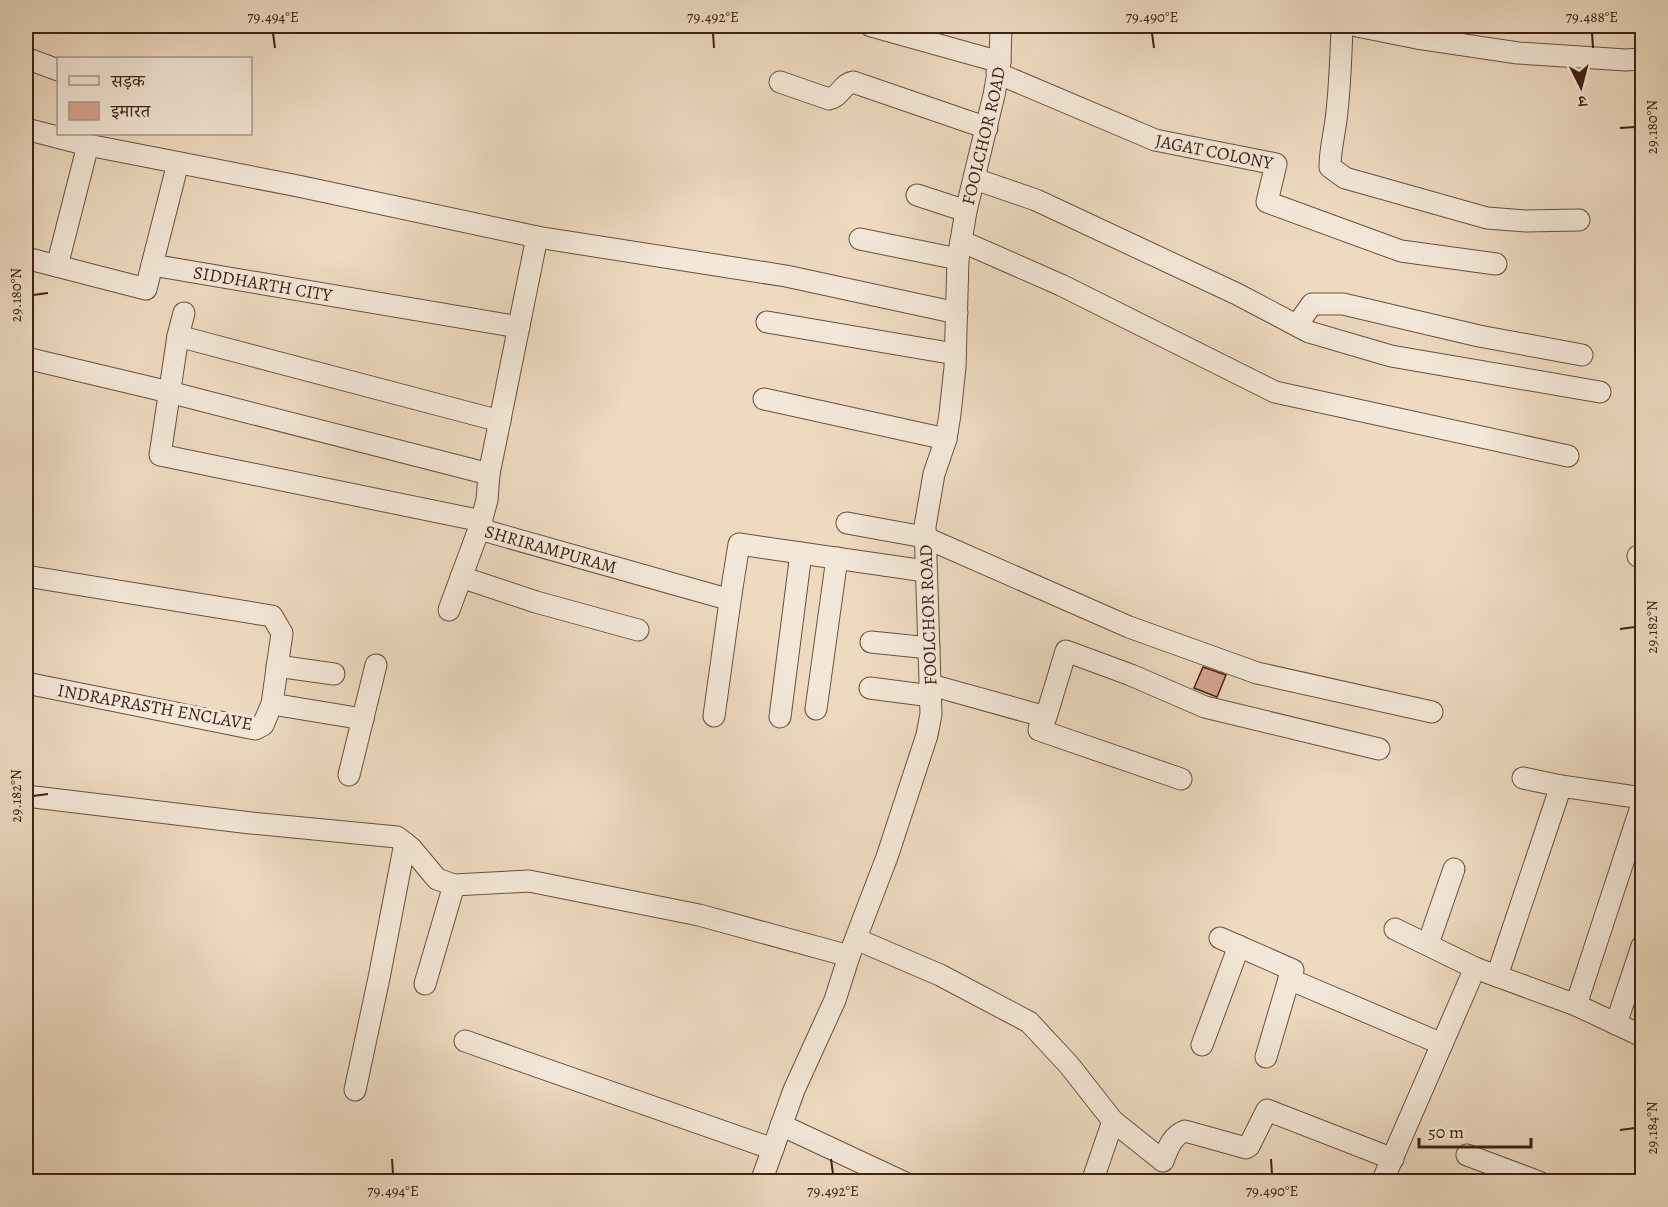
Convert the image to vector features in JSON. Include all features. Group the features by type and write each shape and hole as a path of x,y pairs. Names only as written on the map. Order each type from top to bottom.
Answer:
{"street":[{"path":"871,26 999,68"},
{"name":"FOOLCHOR ROAD","path":"760,1182 794,1090 835,1000 852,947 887,857 927,735 931,714 931,690 924,537 934,474 946,439 955,354 960,250 966,211 999,68 1001,26"},
{"path":"1342,26 1340,81 1330,167 1345,178 1487,218 1526,221 1579,220"},
{"path":"1357,26 1417,38 1518,53 1642,59"},
{"path":"26,58 57,70"},
{"name":"JAGAT COLONY","path":"999,68 1155,140 1276,164 1267,202 1401,251 1496,264"},
{"path":"780,82 829,99 835,97 847,83 852,82 987,128"},
{"path":"26,129 88,146 298,186 537,237 786,276 957,313"},
{"path":"57,266 88,146"},
{"path":"26,258 146,289 178,163"},
{"path":"975,180 1036,200 1237,294 1310,332 1392,356 1599,392"},
{"path":"917,195 966,211"},
{"name":"SHRIRAMPURAM","path":"537,237 489,474 487,500 481,525 720,597 731,594"},
{"path":"860,239 960,250 1060,285 1275,392 1568,456"},
{"name":"SIDDHARTH CITY","path":"152,266 519,327"},
{"path":"1297,325 1312,304 1343,304 1479,336 1582,355"},
{"path":"184,313 178,336 160,455 481,525 449,610"},
{"path":"767,321 955,354"},
{"path":"178,336 501,421"},
{"path":"26,357 489,474"},
{"path":"764,399 946,439"},
{"path":"847,523 924,537 1130,627 1257,673 1432,712"},
{"path":"714,716 739,544 925,571"},
{"path":"780,717 801,553"},
{"path":"816,708 837,558"},
{"path":"26,576 272,616 282,633 272,704 363,718"},
{"path":"461,577 536,602 638,630"},
{"path":"871,649 929,654"},
{"path":"870,688 931,690 1046,717 1066,651 1131,675 1204,707 1378,748"},
{"path":"349,775 376,665"},
{"path":"277,666 334,674"},
{"name":"INDRAPRASTH ENCLAVE","path":"26,683 255,729 263,725 272,704"},
{"path":"1042,716 1039,730 1181,779"},
{"path":"1523,778 1642,798"},
{"path":"1497,976 1561,786"},
{"path":"26,796 251,823 397,837 411,848 436,879 454,885 529,881 852,947 940,975 1029,1022 1069,1065 1113,1122 1163,1161 1170,1143 1177,1134 1185,1131 1246,1148 1267,1110 1393,1159"},
{"path":"1576,1005 1642,804"},
{"path":"355,1090 405,843"},
{"path":"1428,944 1454,869"},
{"path":"425,984 454,885"},
{"path":"1395,929 1475,968 1576,1005 1642,1035"},
{"path":"1220,938 1293,970 1266,1057"},
{"path":"1202,1045 1239,946"},
{"path":"1616,1024 1642,946"},
{"path":"1382,1182 1475,968"},
{"path":"1289,979 1442,1044"},
{"path":"465,1041 773,1149"},
{"path":"1092,1182 1113,1122"},
{"path":"781,1125 903,1182"},
{"path":"1467,1155 1539,1182"}],"building":[{"path":"1203,667 1226,675 1217,697 1194,688"}]}
